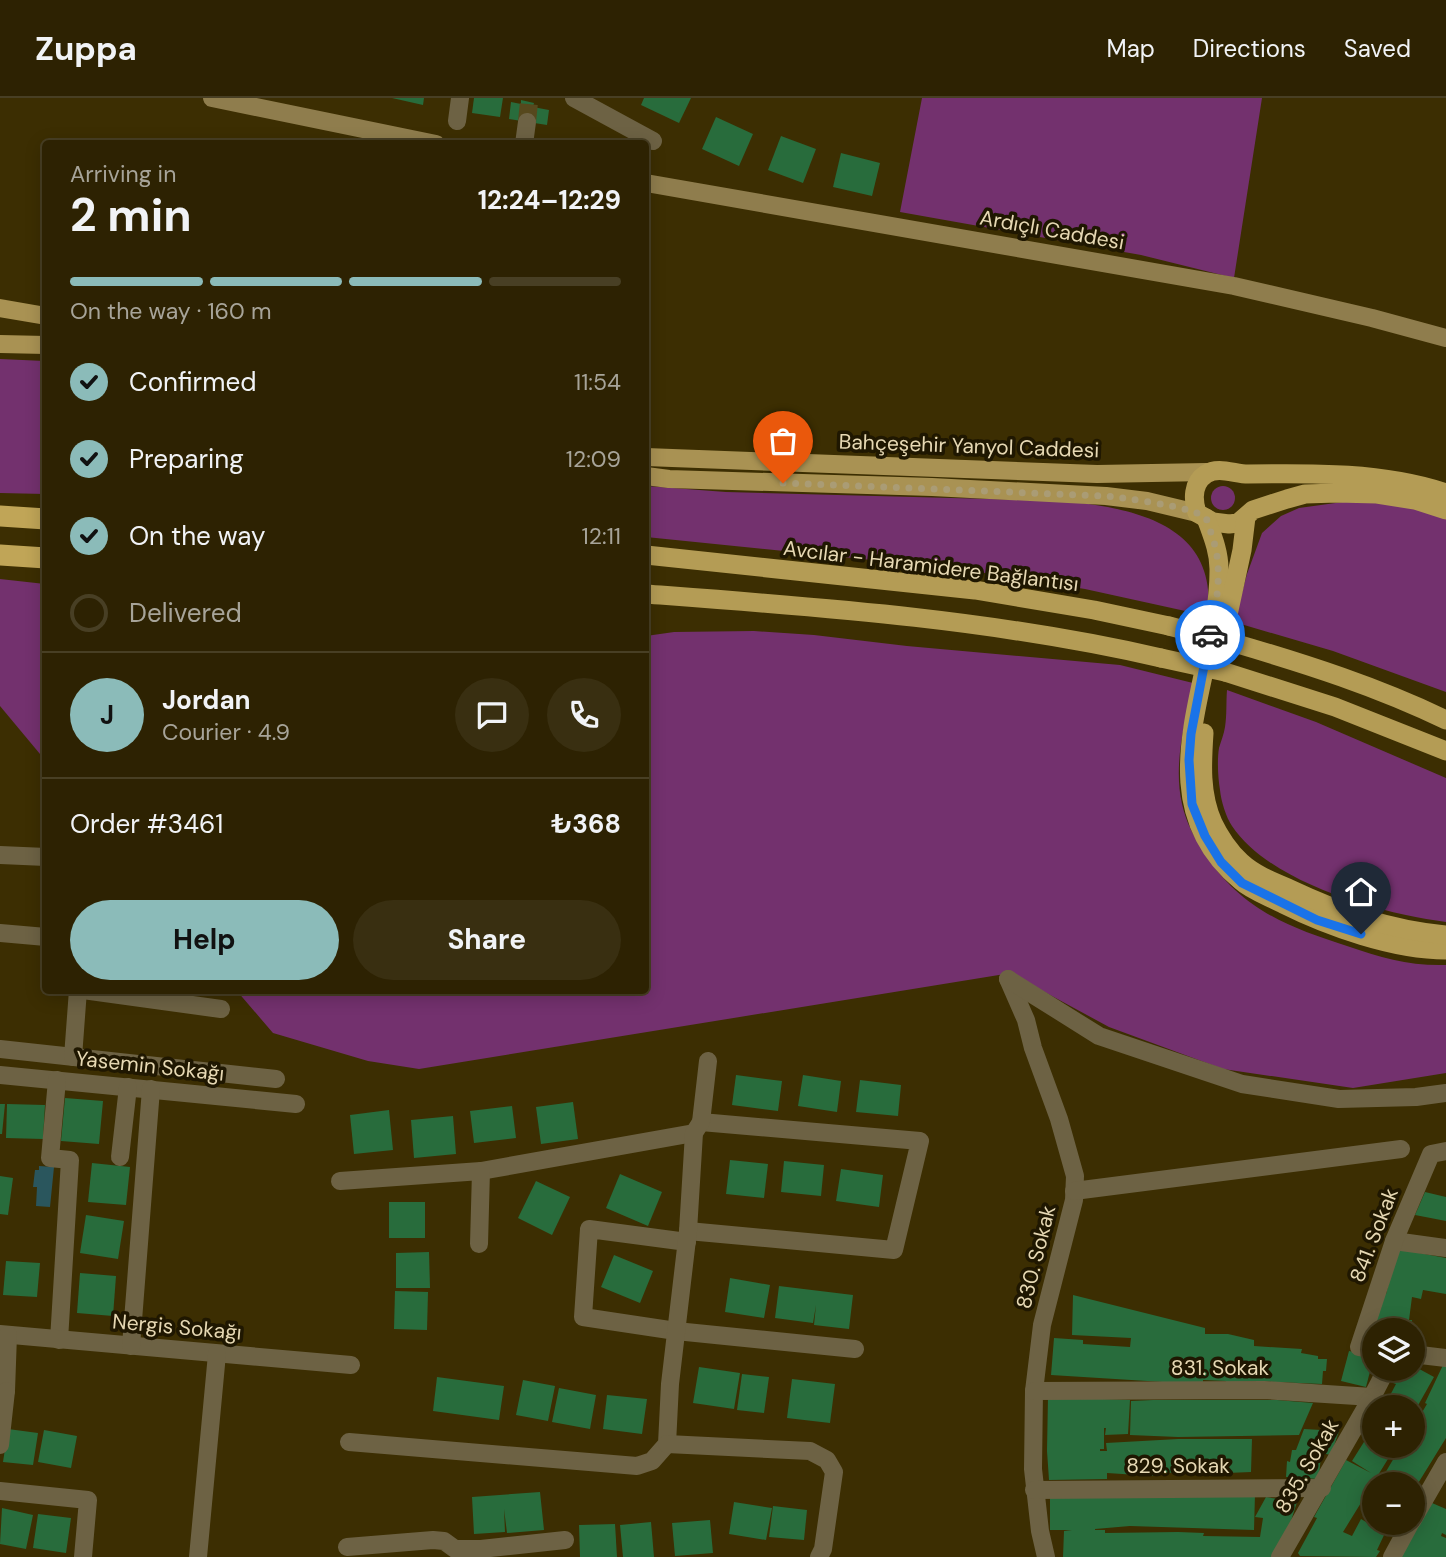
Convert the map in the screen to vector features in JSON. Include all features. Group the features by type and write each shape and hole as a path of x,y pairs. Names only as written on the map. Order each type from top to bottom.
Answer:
{"highway":[{"path":"1446,493 1377,478 1265,472 1245,474 1216,470 1207,472 1196,486 1194,495 1217,551 1218,587 1191,734 1189,760 1192,804 1205,836 1221,862 1242,883 1317,920 1371,936 1446,950"},
{"path":"1245,474 1252,491 1249,514 1205,723 1202,779 1213,822 1225,843 1241,862 1264,877 1357,917 1396,928 1446,935"},
{"path":"1202,516 1222,524 1238,523 1249,514 1305,494 1337,492 1415,500 1446,510"},
{"path":"0,516 42,519"},
{"path":"0,555 42,558"},
{"name":"Avcılar - Haramidere Bağlantısı","path":"649,555 975,590 1094,610 1169,626 1282,657 1382,692 1446,720"},
{"path":"649,594 810,606 1024,631 1225,672 1296,693 1446,751"},
{"path":"1382,692 1419,696 1446,705"},
{"path":"1404,735 1446,764"}],"main road":[{"path":"212,98 417,140"},
{"name":"Ardıçlı Caddesi","path":"649,184 1234,286 1446,338"},
{"path":"0,308 42,315"},
{"path":"0,344 42,345"},
{"name":"Bahçeşehir Yanyol Caddesi","path":"649,457 1097,474 1207,472"},
{"name":"Bahçeşehir Yanyol Caddesi","path":"649,477 669,480 932,487 1106,496 1147,501 1202,516"}],"street":[{"path":"457,121 460,98"},
{"path":"574,98 653,141"},
{"path":"525,140 527,122"},
{"path":"0,855 42,857"},
{"path":"0,933 42,937"},
{"name":"830. Sokak","path":"1046,1557 1034,1490 1034,1391 1042,1325 1074,1191 1075,1176 1026,1020 1008,979 1098,1035 1242,1084 1339,1098 1416,1097 1446,1093"},
{"path":"74,1057 80,994"},
{"path":"110,994 221,1009"},
{"name":"Yasemin Sokağı","path":"0,1049 276,1079"},
{"path":"349,1441 637,1466 652,1461 667,1444 697,1128 708,1061"},
{"name":"Yasemin Sokağı","path":"0,1074 296,1104"},
{"path":"57,1080 50,1158 71,1160 59,1340"},
{"path":"120,1157 128,1087"},
{"path":"131,1346 151,1089"},
{"path":"341,1181 481,1171 697,1128 920,1141 894,1250 589,1229 583,1317 677,1331 855,1349"},
{"path":"1074,1191 1401,1149"},
{"name":"841. Sokak","path":"1374,1318 1394,1241 1431,1154 1446,1151"},
{"path":"480,1244 481,1171"},
{"path":"1394,1241 1446,1248"},
{"path":"0,1445 4,1335"},
{"name":"Nergis Sokağı","path":"4,1335 351,1365"},
{"path":"198,1557 217,1354"},
{"path":"1425,1356 1446,1358"},
{"name":"831. Sokak","path":"1034,1391 1264,1390 1362,1396"},
{"name":"835. Sokak","path":"1280,1557 1362,1415"},
{"path":"667,1444 810,1451 827,1460 834,1472 823,1549 819,1557"},
{"path":"1425,1499 1446,1462"},
{"name":"829. Sokak","path":"1034,1490 1322,1488"},
{"path":"0,1491 88,1500 83,1557"},
{"path":"1391,1557 1404,1535"},
{"path":"347,1547 433,1540 444,1541 455,1549 481,1549 565,1540"}],"shaded area":[{"path":"922,98 1262,98 1234,278 1141,255 900,212"},
{"path":"0,359 42,361 42,494 0,493"},
{"path":"649,486 726,492 1066,501 1120,510 1167,527 1186,542 1200,561 1208,585 1208,616 1085,589 960,569 649,537"},
{"path":"1223,486 1232,489 1235,498 1232,507 1223,510 1214,507 1211,498 1214,489"},
{"path":"1350,501 1402,505 1446,518 1446,692 1333,651 1234,622 1262,533 1281,516 1299,508"},
{"path":"0,579 42,584 42,756 0,706"},
{"path":"754,631 814,635 1120,665 1193,683 1179,758 1180,789 1188,823 1204,852 1233,888 1266,913 1285,923 1384,958 1408,963 1446,965 1446,1073 1353,1088 1223,1069 1109,1027 1005,974 419,1069 368,1061 273,1033 240,994 649,994 649,636 674,632"},
{"path":"1227,690 1316,722 1446,778 1446,922 1390,912 1329,892 1272,864 1249,846 1232,826 1224,809 1218,775 1219,748 1226,722"}],"water":[{"path":"39,1166 54,1167 50,1207 36,1206 37,1187 33,1187 35,1170 39,1170"}],"building":[{"path":"392,98 424,98 423,105"},
{"path":"474,98 503,98 500,117 472,113"},
{"path":"644,98 691,98 679,123 641,105"},
{"path":"521,100 534,103 533,107 549,110 547,125 509,119 511,102 521,104"},
{"path":"716,117 753,134 739,166 702,149"},
{"path":"781,136 816,149 803,183 768,170"},
{"path":"841,153 880,163 872,196 833,187"},
{"path":"736,1075 782,1081 778,1111 732,1105"},
{"path":"803,1075 841,1081 837,1112 798,1106"},
{"path":"860,1080 901,1085 898,1116 856,1112"},
{"path":"65,1098 103,1101 99,1144 61,1141"},
{"path":"573,1102 578,1139 541,1144 536,1107"},
{"path":"0,1104 5,1104 2,1134 0,1134"},
{"path":"7,1104 45,1105 43,1139 6,1138"},
{"path":"512,1106 516,1138 474,1143 470,1111"},
{"path":"389,1110 393,1150 354,1154 350,1115"},
{"path":"453,1116 456,1154 414,1158 411,1120"},
{"path":"730,1160 768,1164 764,1198 726,1194"},
{"path":"784,1161 824,1165 821,1196 781,1192"},
{"path":"92,1163 130,1167 126,1205 88,1202"},
{"path":"841,1169 883,1175 879,1207 836,1201"},
{"path":"620,1174 662,1192 648,1226 606,1208"},
{"path":"0,1176 13,1178 8,1215 0,1214"},
{"path":"536,1181 570,1197 552,1235 518,1218"},
{"path":"1425,1192 1446,1197 1446,1221 1415,1215"},
{"path":"389,1202 425,1202 425,1238 389,1238"},
{"path":"86,1215 124,1221 118,1259 80,1253"},
{"path":"1398,1249 1446,1258 1446,1294 1423,1290 1421,1299 1412,1297 1409,1318 1374,1318 1381,1293 1386,1294"},
{"path":"429,1252 430,1288 396,1288 396,1253"},
{"path":"614,1255 653,1271 640,1303 601,1287"},
{"path":"6,1261 40,1263 37,1297 3,1295"},
{"path":"80,1273 116,1276 113,1316 77,1313"},
{"path":"730,1278 770,1285 764,1318 725,1312"},
{"path":"779,1286 853,1295 849,1329 814,1325 816,1305 813,1323 775,1318"},
{"path":"395,1291 428,1292 427,1330 394,1329"},
{"path":"1073,1295 1205,1328 1205,1334 1228,1334 1254,1340 1254,1346 1302,1349 1301,1353 1327,1359 1322,1384 1253,1381 1226,1383 1203,1380 1179,1383 1051,1375 1054,1338 1083,1340 1083,1344 1130,1347 1131,1338 1072,1335"},
{"path":"1349,1351 1362,1354 1362,1381 1368,1381 1366,1387 1341,1381"},
{"path":"1443,1365 1446,1365 1446,1438 1425,1472 1386,1472 1394,1458 1425,1458 1425,1403"},
{"path":"699,1367 740,1373 734,1409 693,1403"},
{"path":"1425,1372 1434,1377 1424,1395 1390,1395 1396,1384 1393,1383 1425,1381"},
{"path":"742,1374 769,1377 764,1413 737,1410"},
{"path":"437,1377 504,1386 499,1420 433,1411"},
{"path":"792,1379 835,1384 830,1423 787,1418"},
{"path":"523,1380 555,1386 548,1421 516,1415"},
{"path":"559,1388 596,1395 590,1429 552,1422"},
{"path":"607,1395 647,1399 642,1434 603,1429"},
{"path":"1048,1397 1130,1400 1128,1434 1105,1435 1104,1428 1104,1449 1100,1451 1107,1451 1106,1443 1252,1439 1251,1472 1153,1472 1153,1476 1107,1473 1107,1479 1049,1480"},
{"path":"1277,1400 1313,1403 1299,1435 1130,1435 1131,1401"},
{"path":"8,1429 38,1433 33,1465 3,1462"},
{"path":"1304,1429 1339,1431 1331,1455 1321,1453 1319,1479 1286,1477 1287,1461 1290,1462 1292,1450 1296,1450"},
{"path":"44,1430 77,1436 71,1468 38,1462"},
{"path":"1362,1445 1362,1458 1389,1458 1380,1472 1369,1472 1352,1461"},
{"path":"1346,1460 1369,1472 1362,1472 1362,1501 1343,1532 1352,1536 1361,1519 1362,1535 1384,1535 1377,1550 1380,1551 1376,1557 1300,1556 1298,1553 1317,1518 1314,1517"},
{"path":"540,1492 544,1530 507,1533 504,1509 505,1532 474,1534 472,1497"},
{"path":"1255,1494 1254,1530 1130,1526 1095,1530 1105,1530 1105,1533 1178,1532 1204,1533 1203,1536 1260,1537 1263,1518 1255,1517 1266,1497 1297,1502 1291,1521 1271,1557 1063,1557 1064,1531 1072,1530 1050,1530 1050,1496"},
{"path":"734,1502 772,1508 766,1540 729,1534"},
{"path":"1432,1503 1446,1509 1446,1535 1442,1533 1441,1536 1446,1538 1446,1557 1399,1557 1412,1535 1425,1535 1425,1514"},
{"path":"773,1506 807,1510 804,1540 769,1537"},
{"path":"2,1508 33,1515 26,1549 0,1544"},
{"path":"38,1514 71,1518 66,1553 33,1548"},
{"path":"710,1520 713,1553 675,1556 672,1523"},
{"path":"651,1522 654,1557 623,1557 620,1525"},
{"path":"615,1524 617,1557 580,1557 579,1525"}],"tunnel":[{"path":"527,122 529,102"}],"way so far":[{"path":"783,483 1106,496 1147,501 1198,513 1206,518 1217,551 1219,568 1210,635"}],"route":[{"path":"1210,635 1191,734 1189,760 1192,804 1205,836 1221,862 1242,883 1317,920 1361,934"}]}
